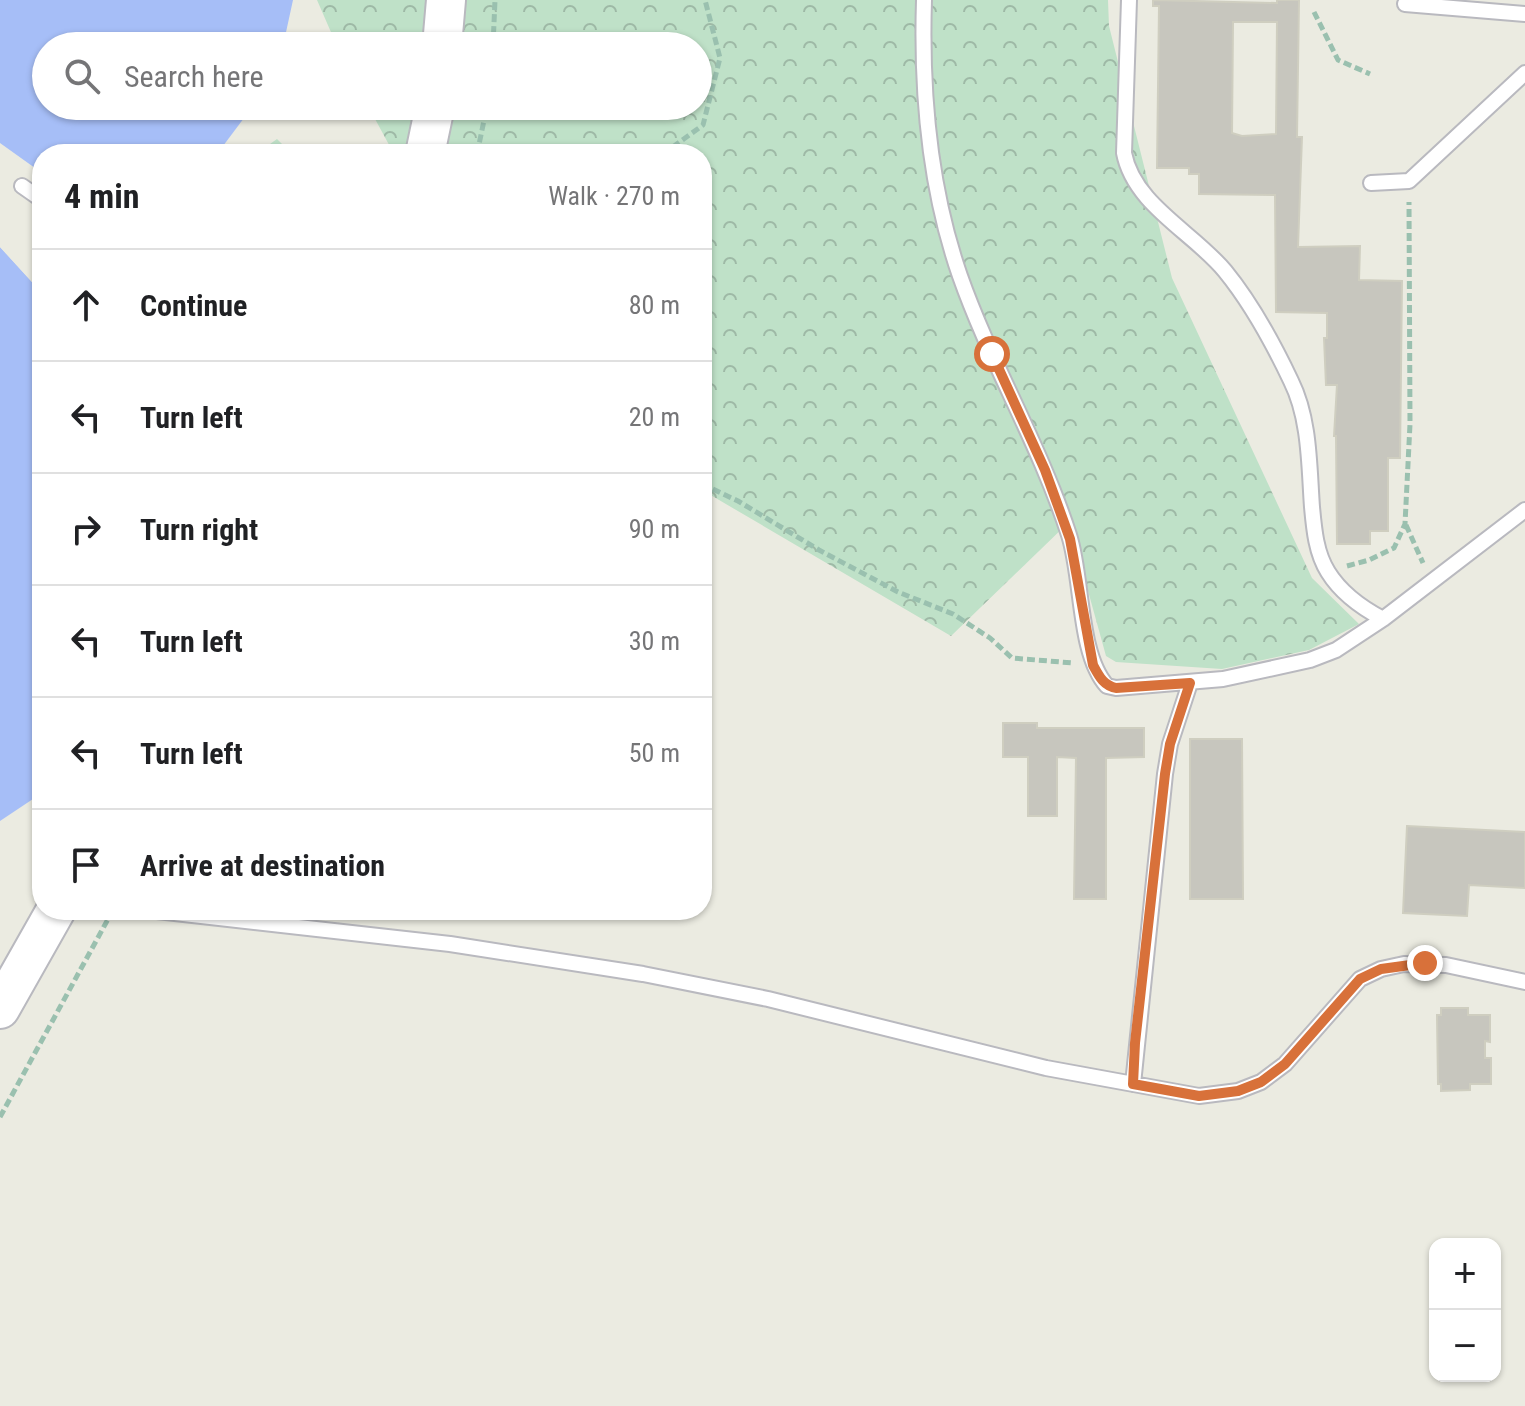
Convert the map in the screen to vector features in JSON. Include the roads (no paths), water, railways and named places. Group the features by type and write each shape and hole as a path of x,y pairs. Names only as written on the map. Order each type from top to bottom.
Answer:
{"street":[{"path":"443,32 446,0"},
{"path":"427,144 432,120"},
{"path":"0,1009 50,920"}],"lane":[{"path":"924,0 924,103 937,193 947,234 975,314 1063,518 1079,575 1093,665 1107,686 1190,683 1238,676 1310,660 1336,650 1383,619 1525,510"},
{"path":"1129,0 1124,122 1127,169 1144,194 1205,247 1254,312 1294,386 1303,416 1318,549 1327,572 1345,593 1383,619"},
{"path":"1405,4 1525,14"},
{"path":"1371,183 1409,181 1525,73"},
{"path":"22,186 32,193"},
{"path":"1133,1084 1165,774 1173,731 1190,683"},
{"path":"243,920 598,966 768,999 1046,1068 1199,1096 1238,1091 1261,1082 1285,1064 1360,979 1381,969 1404,964 1446,965 1525,982"}],"water":[{"path":"0,0 293,0 286,32 32,32 32,120 242,120 224,144 32,144 32,166 0,143"},
{"path":"0,247 32,282 32,800 0,821"}]}
